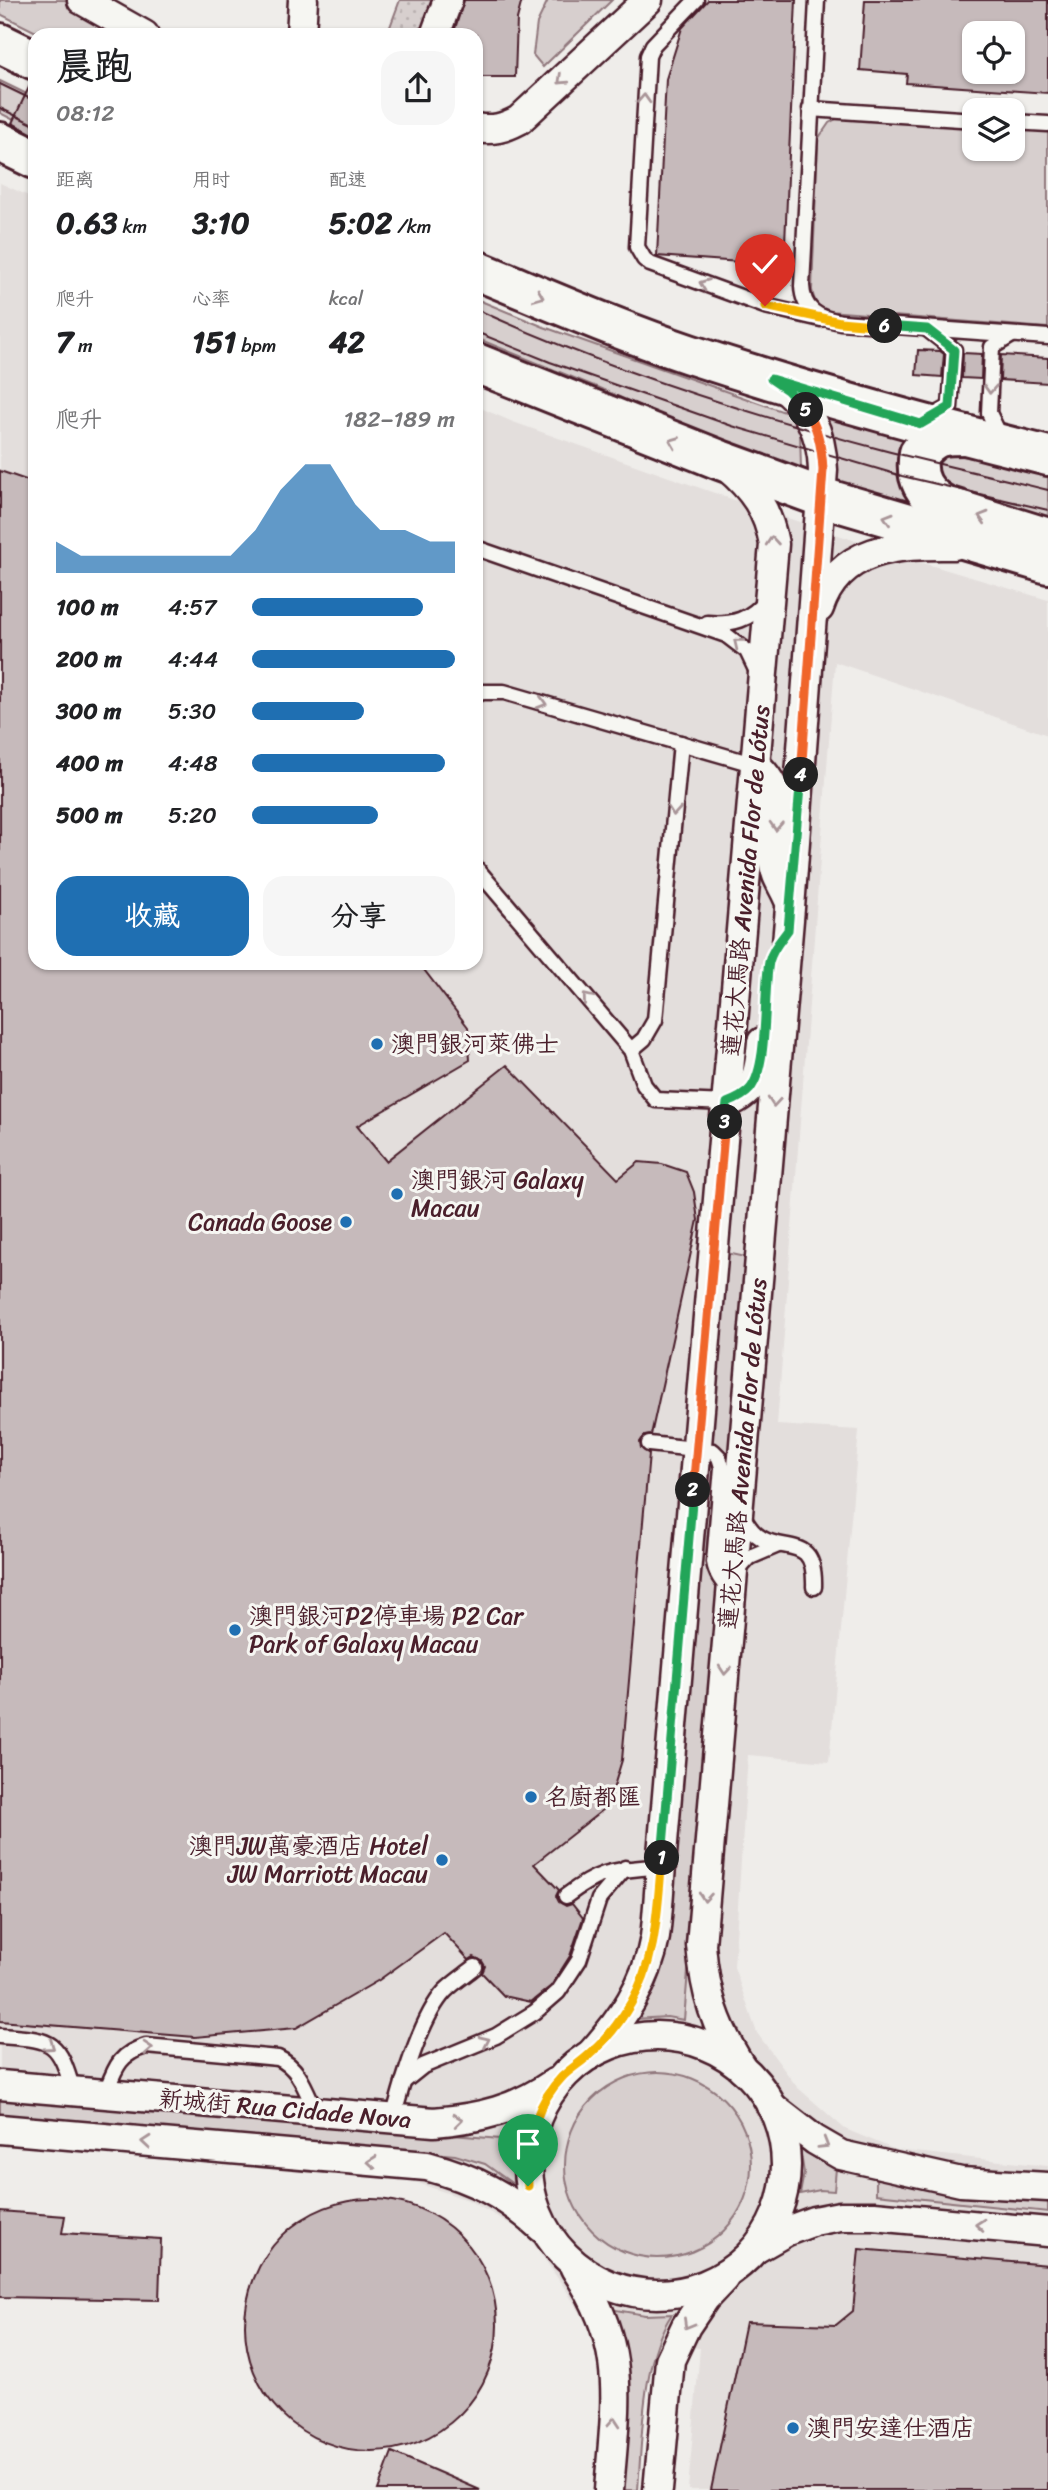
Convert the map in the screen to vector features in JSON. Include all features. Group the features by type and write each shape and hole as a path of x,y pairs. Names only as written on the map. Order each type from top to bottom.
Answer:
{"main road":[{"path":"0,44 28,57"},
{"path":"0,142 28,156"},
{"path":"483,273 626,331 771,379 921,424 1048,456"},
{"path":"483,366 821,497 1048,564"},
{"path":"965,435 932,438 919,453 917,473 931,499 1048,538"}],"street":[{"path":"82,0 132,28"},
{"path":"301,28 303,0"},
{"path":"438,28 448,0"},
{"path":"483,129 506,128 519,120 648,0"},
{"name":"蓮花大馬路 Avenida Flor de Lótus","path":"768,2105 725,2042 712,2011 704,1978 701,1945 813,627 823,459 813,419 787,390 771,379"},
{"name":"蓮花大馬路 Avenida Flor de Lótus","path":"590,2055 632,2002 646,1971 655,1938 763,693 774,544 767,516 753,491 720,460"},
{"path":"813,627 825,590 838,573 852,562 900,547 981,546"},
{"path":"727,1103 749,1090 755,1080 760,1062 769,962 789,919 788,897 779,881 774,863 777,804 774,784 756,765"},
{"path":"731,2271 706,2285 678,2292 650,2294 622,2289 595,2279 556,2247 545,2230 528,2186 527,2163 529,2140 536,2117 547,2097 561,2078 590,2055 627,2039 668,2036 707,2046 742,2068"},
{"name":"新城街 Rua Cidade Nova","path":"0,2084 434,2122 468,2120 501,2111 533,2097 561,2078"},
{"path":"768,2105 815,2140 841,2155 961,2182 1048,2187"},
{"path":"658,2490 670,2360 686,2326 705,2298 756,2248 779,2208 786,2175 785,2141 778,2119 768,2105"},
{"name":"新城街 Rua Cidade Nova","path":"0,2129 427,2166 460,2175 491,2189 520,2207 545,2230"},
{"path":"961,2182 970,2190 1004,2197 1013,2211 1017,2229"},
{"path":"756,2248 787,2231 814,2221 840,2216 874,2216 1048,2232"},
{"path":"572,2262 598,2307 614,2356 617,2389 609,2490"}],"lane":[{"path":"696,0 653,46 648,55 637,247 650,264 744,299 795,314 840,322 1048,337"},
{"path":"817,0 803,296 815,315 840,322"},
{"path":"810,109 962,119"},
{"path":"1025,123 1048,124"},
{"path":"921,424 950,407 954,350 927,329"},
{"path":"1012,335 992,347 989,413 999,436 1012,447"},
{"path":"483,550 726,635 737,641 754,662 763,693"},
{"path":"685,622 718,624 740,621 757,611 771,593"},
{"path":"483,692 505,692 756,765"},
{"path":"631,1049 644,1039 655,1020 681,743"},
{"path":"483,876 631,1049 644,1085 656,1100 727,1103"},
{"path":"649,1444 697,1448 713,1451 719,1457 722,1467 714,1562 723,1583 732,1583 750,1557 778,1545"},
{"path":"739,1506 753,1532 764,1541 801,1548 807,1553 814,1569 814,1587"},
{"path":"566,1896 600,1874 625,1868 661,1866"},
{"path":"403,2082 423,2066 496,2036 535,2012 558,1992 579,1960 599,1899 625,1868"},
{"path":"393,2119 403,2082 426,2024 444,1993 475,1967"},
{"path":"0,2036 40,2039 52,2044 65,2064 73,2091"},
{"path":"106,2094 124,2056 134,2049 159,2047 278,2058 297,2071 316,2112"},
{"path":"0,2118 43,2133"}],"shaded area":[{"path":"0,0 72,0 127,28 28,28 0,14"},
{"path":"400,0 439,0 429,28 390,28"},
{"path":"548,0 612,0 543,67 533,55 537,23"},
{"path":"0,81 28,95 28,127 0,113"},
{"path":"838,118 962,125 962,161 1025,161 1025,130 1048,131 1048,328 828,311 819,305 812,290 818,139 829,123"},
{"name":"澳門銀河 Galaxy Macau","path":"0,183 28,196 28,970 483,970 483,409 740,502 910,559 1048,600 1048,735 835,662 777,1425 859,1430 829,1762 748,1755 734,1967 757,2033 797,2087 845,2129 896,2150 1048,2166 1048,2490 688,2490 700,2348 596,2338 526,2233 468,2200 409,2180 0,2146"},
{"path":"483,302 544,327 793,415 800,432 801,469 719,441 483,341"},
{"path":"823,416 909,441 902,463 901,479 907,493 921,511 837,482"},
{"path":"957,455 1008,465 1048,477 1048,529 937,490 935,469 945,456"},
{"path":"727,1253 746,1257 684,2020 667,2017 633,2019 656,1987 667,1949"},
{"path":"658,2072 694,2079 724,2099 744,2129 751,2165 744,2201 724,2231 694,2251 658,2258 622,2251 592,2231 572,2201 565,2165 572,2129 592,2099 622,2079"},
{"path":"0,2097 512,2140 513,2184 485,2164 455,2155 0,2116"},
{"path":"800,2148 836,2168 834,2191 820,2190 800,2194 804,2173"},
{"path":"876,2171 1048,2191 1048,2212 876,2194"},
{"path":"610,2309 645,2315 672,2314 662,2332 649,2375 638,2490 619,2490 628,2366 621,2332"}],"building":[{"path":"464,0 522,0 517,19 515,77 483,77 483,28 455,28"},
{"path":"708,0 796,0 784,265 657,256 666,79 682,28"},
{"path":"865,0 1048,0 1048,93 906,83 907,74 860,70"},
{"path":"28,89 28,131 12,123"},
{"path":"918,350 940,351 944,354 942,377 916,375"},
{"path":"963,353 982,354 981,379 962,378"},
{"path":"1001,355 1048,358 1048,383 1000,380"},
{"path":"0,471 28,481 28,970 424,970 468,1027 470,1060 357,1126 386,1161 507,1065 618,1179 639,1162 662,1164 686,1172 694,1192 698,1220 651,1435 645,1436 640,1442 641,1448 649,1454 622,1760 608,1806 534,1864 559,1890 556,1896 559,1902 566,1906 572,1904 583,1918 570,1956 551,1986 531,2002 504,1996 482,1973 485,1966 482,1961 474,1957 469,1960 444,1933 379,1980 296,2028 195,2037 0,2021"},
{"path":"371,2199 396,2202 419,2209 441,2220 460,2236 476,2255 487,2277 494,2300 497,2325 494,2350 487,2373 476,2395 460,2414 441,2430 419,2441 396,2448 371,2451 346,2448 323,2441 301,2430 282,2414 266,2395 255,2373 248,2350 245,2325 248,2300 255,2277 266,2255 282,2236 301,2220 323,2209 346,2202"},
{"path":"0,2211 65,2216 62,2233 161,2239 159,2300 0,2297"},
{"path":"859,2249 1048,2265 1048,2490 711,2490 746,2322 836,2325 853,2311"},
{"path":"392,2452 480,2490 378,2490"}],"tram line":[{"path":"0,84 28,98"},
{"path":"0,108 28,122"},
{"path":"483,312 575,351 728,405 883,450 1048,490"},
{"path":"483,335 550,362 732,426 902,476 1048,510"}],"place":[{"name":"澳門銀河萊佛士","path":"377,1044"},
{"name":"澳門銀河 Galaxy Macau","path":"397,1194"},
{"name":"Canada Goose","path":"346,1222"},
{"name":"澳門銀河P2停車場 P2 Car Park of Galaxy Macau","path":"235,1630"},
{"name":"名廚都匯","path":"531,1797"},
{"name":"澳門JW萬豪酒店 Hotel JW Marriott Macau","path":"442,1860"},
{"name":"澳門安達仕酒店","path":"793,2428"}],"route":[{"path":"528,2186 529,2140 536,2117 561,2078 590,2055 613,2030 632,2002 646,1971 655,1938 727,1103 749,1090 755,1080 760,1062 769,962 772,952 788,930 813,627 823,459 813,419 787,390 771,379 921,424 950,407 954,350 927,329 840,322 765,306"}]}
